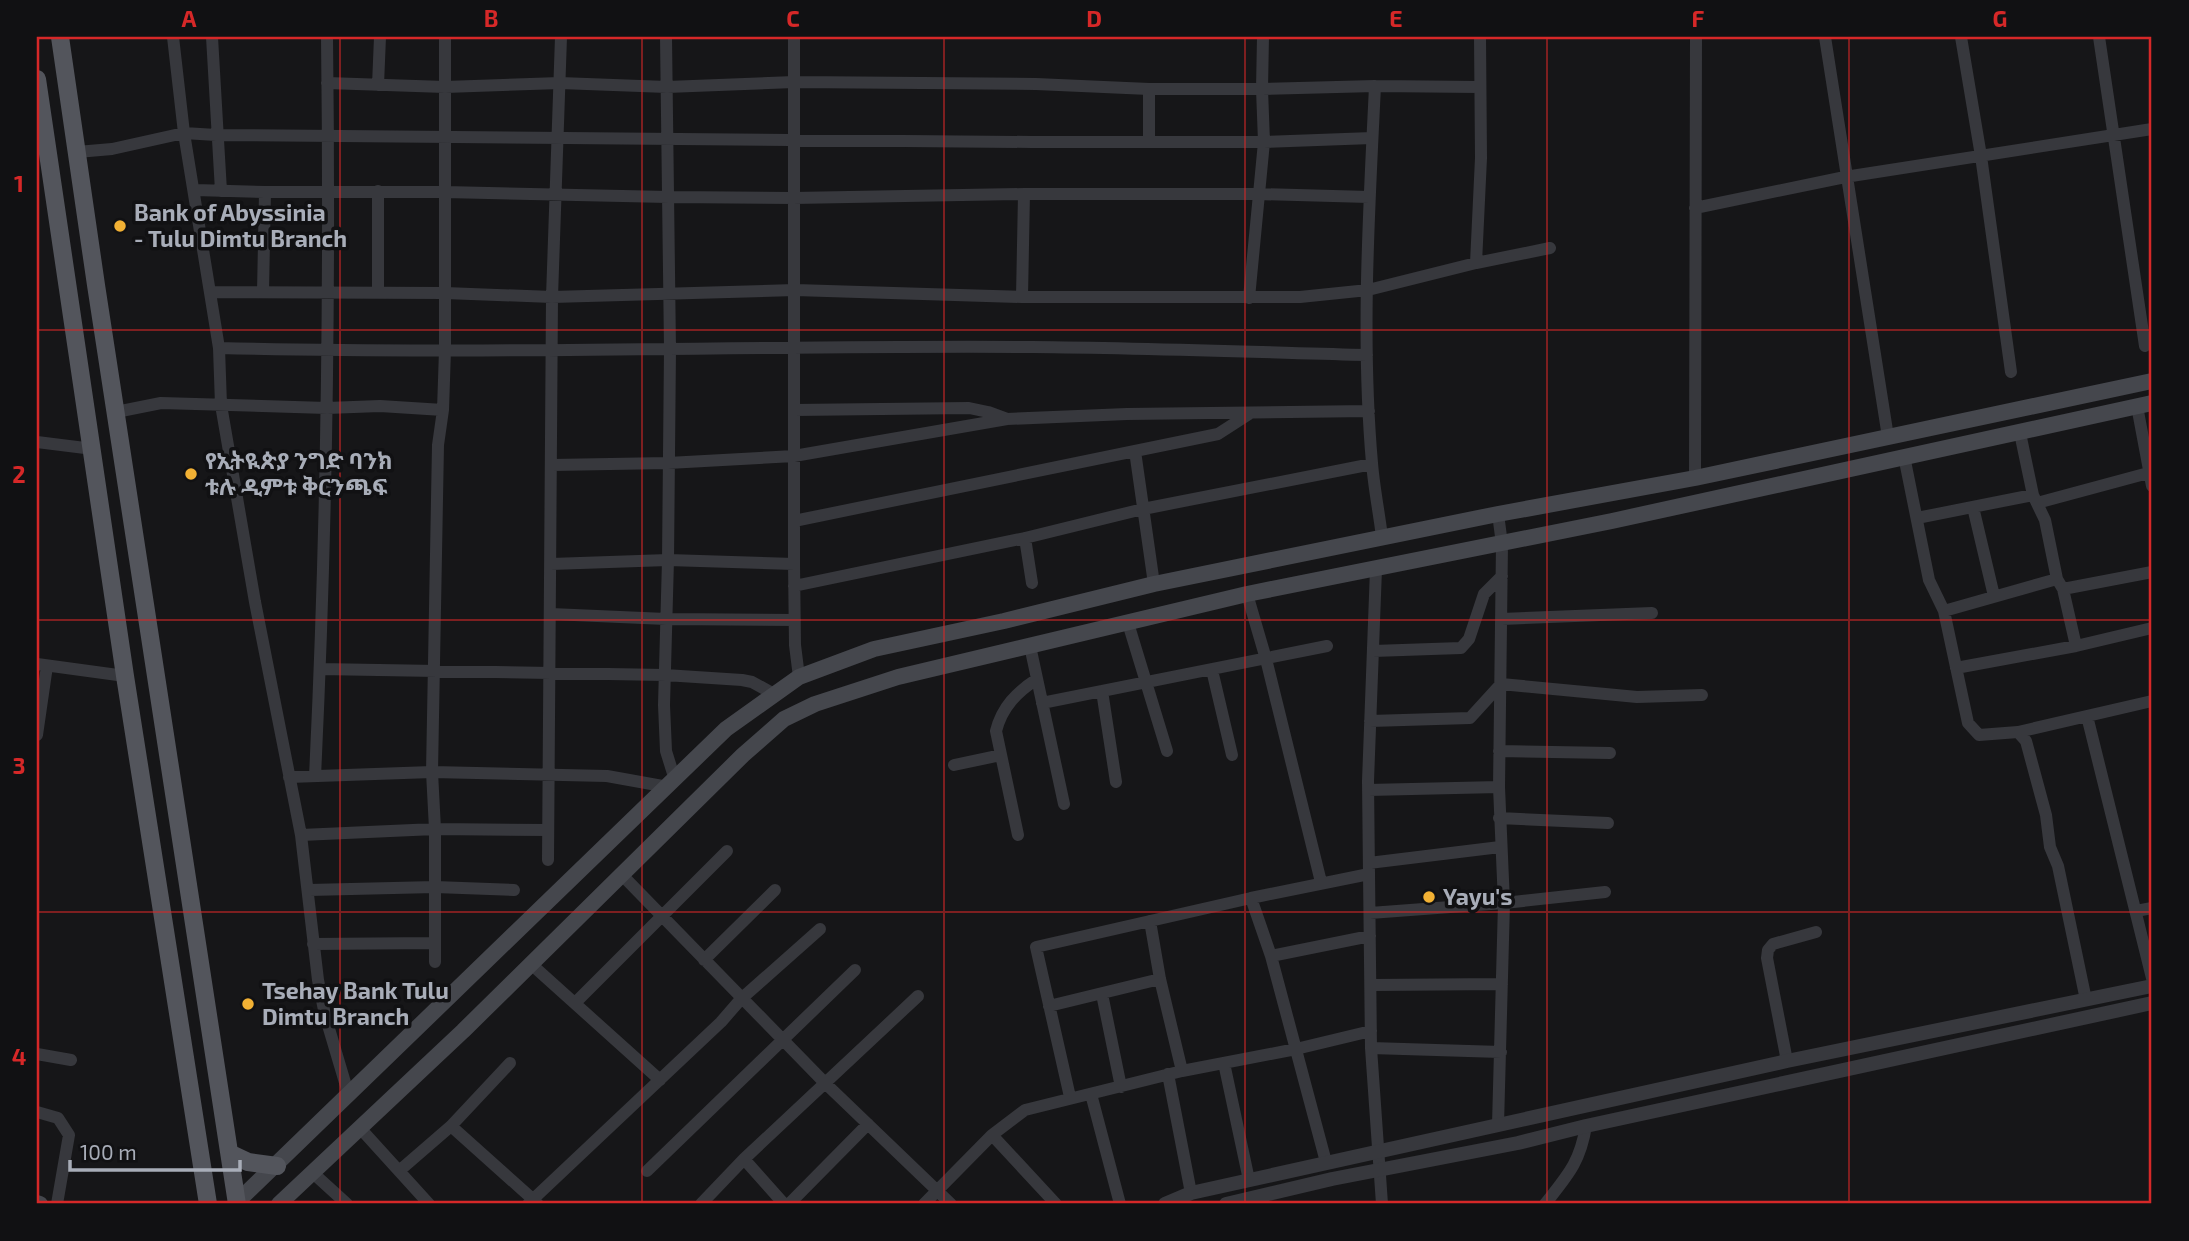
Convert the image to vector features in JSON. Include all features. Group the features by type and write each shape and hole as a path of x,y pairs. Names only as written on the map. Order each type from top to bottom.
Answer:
{"main road":[{"path":"60,37 231,1154 236,1204"},
{"path":"37,79 42,148 93,449 206,1202"},
{"path":"236,1204 726,729 799,677 874,649 1004,621 1154,584 1498,514 1695,478 2152,381"},
{"path":"279,1204 531,964 743,755 784,719 815,704 898,677 1247,594 1761,490 1904,456 2145,405"},
{"path":"231,1154 248,1162 277,1166"}],"street":[{"path":"173,37 184,133 219,348 220,405 301,835 313,944 325,1015 349,1096"},
{"path":"212,37 221,191"},
{"path":"314,776 320,669 327,408 327,37"},
{"path":"378,85 380,37"},
{"path":"435,962 432,772 438,446 443,410 445,350 445,37"},
{"path":"548,860 552,297 561,37"},
{"path":"289,776 432,772 549,774 607,776 671,783 666,751 665,675 670,349 666,37"},
{"path":"794,37 794,586 799,677"},
{"path":"1250,298 1264,142 1263,37"},
{"path":"1476,263 1481,158 1480,37"},
{"path":"1695,478 1696,37"},
{"path":"1825,37 1888,437"},
{"path":"1961,37 1981,156 2011,372"},
{"path":"2099,37 2146,346"},
{"path":"327,83 445,87 560,83 667,87 794,82 1036,84 1149,89 1479,87"},
{"path":"1375,86 1369,197 1367,355 1372,464 1382,537"},
{"path":"1149,89 1149,140"},
{"path":"1695,208 1845,177 2152,129"},
{"path":"77,152 113,149 184,133 1019,142 1264,142 1373,138"},
{"path":"195,190 793,198 1024,194 1369,197"},
{"path":"378,191 378,292"},
{"path":"263,292 265,192"},
{"path":"1022,297 1024,194"},
{"path":"210,292 445,292 552,297 795,290 1022,297 1300,297 1368,290 1550,248"},
{"path":"219,348 553,351 1033,347 1367,355"},
{"path":"116,412 150,404 327,408 380,406 443,410"},
{"path":"1917,518 2151,477 2145,405"},
{"path":"794,410 969,408 1007,419"},
{"path":"552,465 668,463 794,456 1007,419 1127,414 1369,411"},
{"path":"794,521 1217,434 1249,414"},
{"path":"2020,433 2035,499 2045,520 2076,646"},
{"path":"37,442 93,449"},
{"path":"1135,450 1154,584"},
{"path":"1904,456 1929,580 1944,611 1968,723 1979,735 2018,732 2152,701"},
{"path":"794,586 1025,538 1143,509 1372,464"},
{"path":"1973,507 1994,596"},
{"path":"1498,514 1502,544 1499,818 1504,904 1498,1125"},
{"path":"1025,538 1032,583"},
{"path":"551,565 668,560 794,564"},
{"path":"1376,569 1368,868 1371,1048 1382,1204"},
{"path":"1944,611 1994,596 2152,572"},
{"path":"1373,651 1461,648 1469,639 1484,594 1502,576"},
{"path":"1247,594 1266,659 1321,882"},
{"path":"1502,620 1651,613"},
{"path":"551,614 666,619 795,620"},
{"path":"1128,623 1167,751"},
{"path":"1956,668 2076,646 2152,628"},
{"path":"1030,646 1064,804"},
{"path":"1042,702 1327,646"},
{"path":"37,735 42,665 125,676"},
{"path":"320,669 665,675 742,680 752,682 774,694"},
{"path":"1212,670 1233,755"},
{"path":"1017,835 996,731 1001,715 1018,692 1037,679"},
{"path":"1370,721 1470,718 1501,684"},
{"path":"1501,684 1637,697 1702,695"},
{"path":"1102,691 1116,782"},
{"path":"2087,716 2152,978"},
{"path":"2018,732 2026,741 2046,815 2050,847 2058,866 2086,1000"},
{"path":"1499,751 1610,753"},
{"path":"954,765 1001,755"},
{"path":"1368,790 1499,787"},
{"path":"1499,818 1608,823"},
{"path":"301,835 435,829 548,830"},
{"path":"1070,1097 1035,947 1321,882 1368,868 1500,847"},
{"path":"575,1003 727,851"},
{"path":"622,875 741,999 951,1204"},
{"path":"309,890 435,887 514,890"},
{"path":"704,960 775,890"},
{"path":"1370,913 1504,904 1605,892"},
{"path":"1251,898 1271,956 1326,1162"},
{"path":"2136,911 2152,908"},
{"path":"1150,921 1160,979 1182,1071"},
{"path":"452,1126 533,1203 721,1022 741,999 820,929"},
{"path":"1787,1061 1767,958 1768,950 1773,944 1816,932"},
{"path":"1271,956 1370,936"},
{"path":"313,944 435,943"},
{"path":"531,964 660,1080"},
{"path":"647,1171 855,970"},
{"path":"1049,1006 1160,979"},
{"path":"1372,985 1502,984"},
{"path":"1165,1204 1191,1193 1377,1150 1787,1061 2152,986"},
{"path":"1102,994 1121,1087"},
{"path":"701,1204 744,1159 918,996"},
{"path":"1234,1203 1332,1179 1518,1143 2152,1003"},
{"path":"924,1204 992,1135 1025,1110 1168,1074 1371,1031"},
{"path":"1371,1048 1501,1052"},
{"path":"37,1054 71,1060"},
{"path":"399,1171 452,1126 510,1063"},
{"path":"1224,1063 1249,1180"},
{"path":"1168,1074 1191,1193"},
{"path":"1091,1094 1119,1204"},
{"path":"37,1112 58,1118 69,1135 57,1204"},
{"path":"744,1159 787,1204 868,1124"},
{"path":"1545,1204 1575,1164 1586,1126"},
{"path":"360,1128 429,1204"},
{"path":"992,1135 1056,1204"},
{"path":"313,1172 347,1204"}],"place":[{"name":"Bank of Abyssinia - Tulu Dimtu Branch","path":"120,226"},
{"name":"የኢትዪጵያ ንግድ ባንክ ቱሉ ዲምቱ ቅርንጫፍ","path":"191,474"},
{"name":"Yayu's","path":"1429,897"},
{"name":"Tsehay Bank Tulu Dimtu Branch","path":"248,1004"}]}
